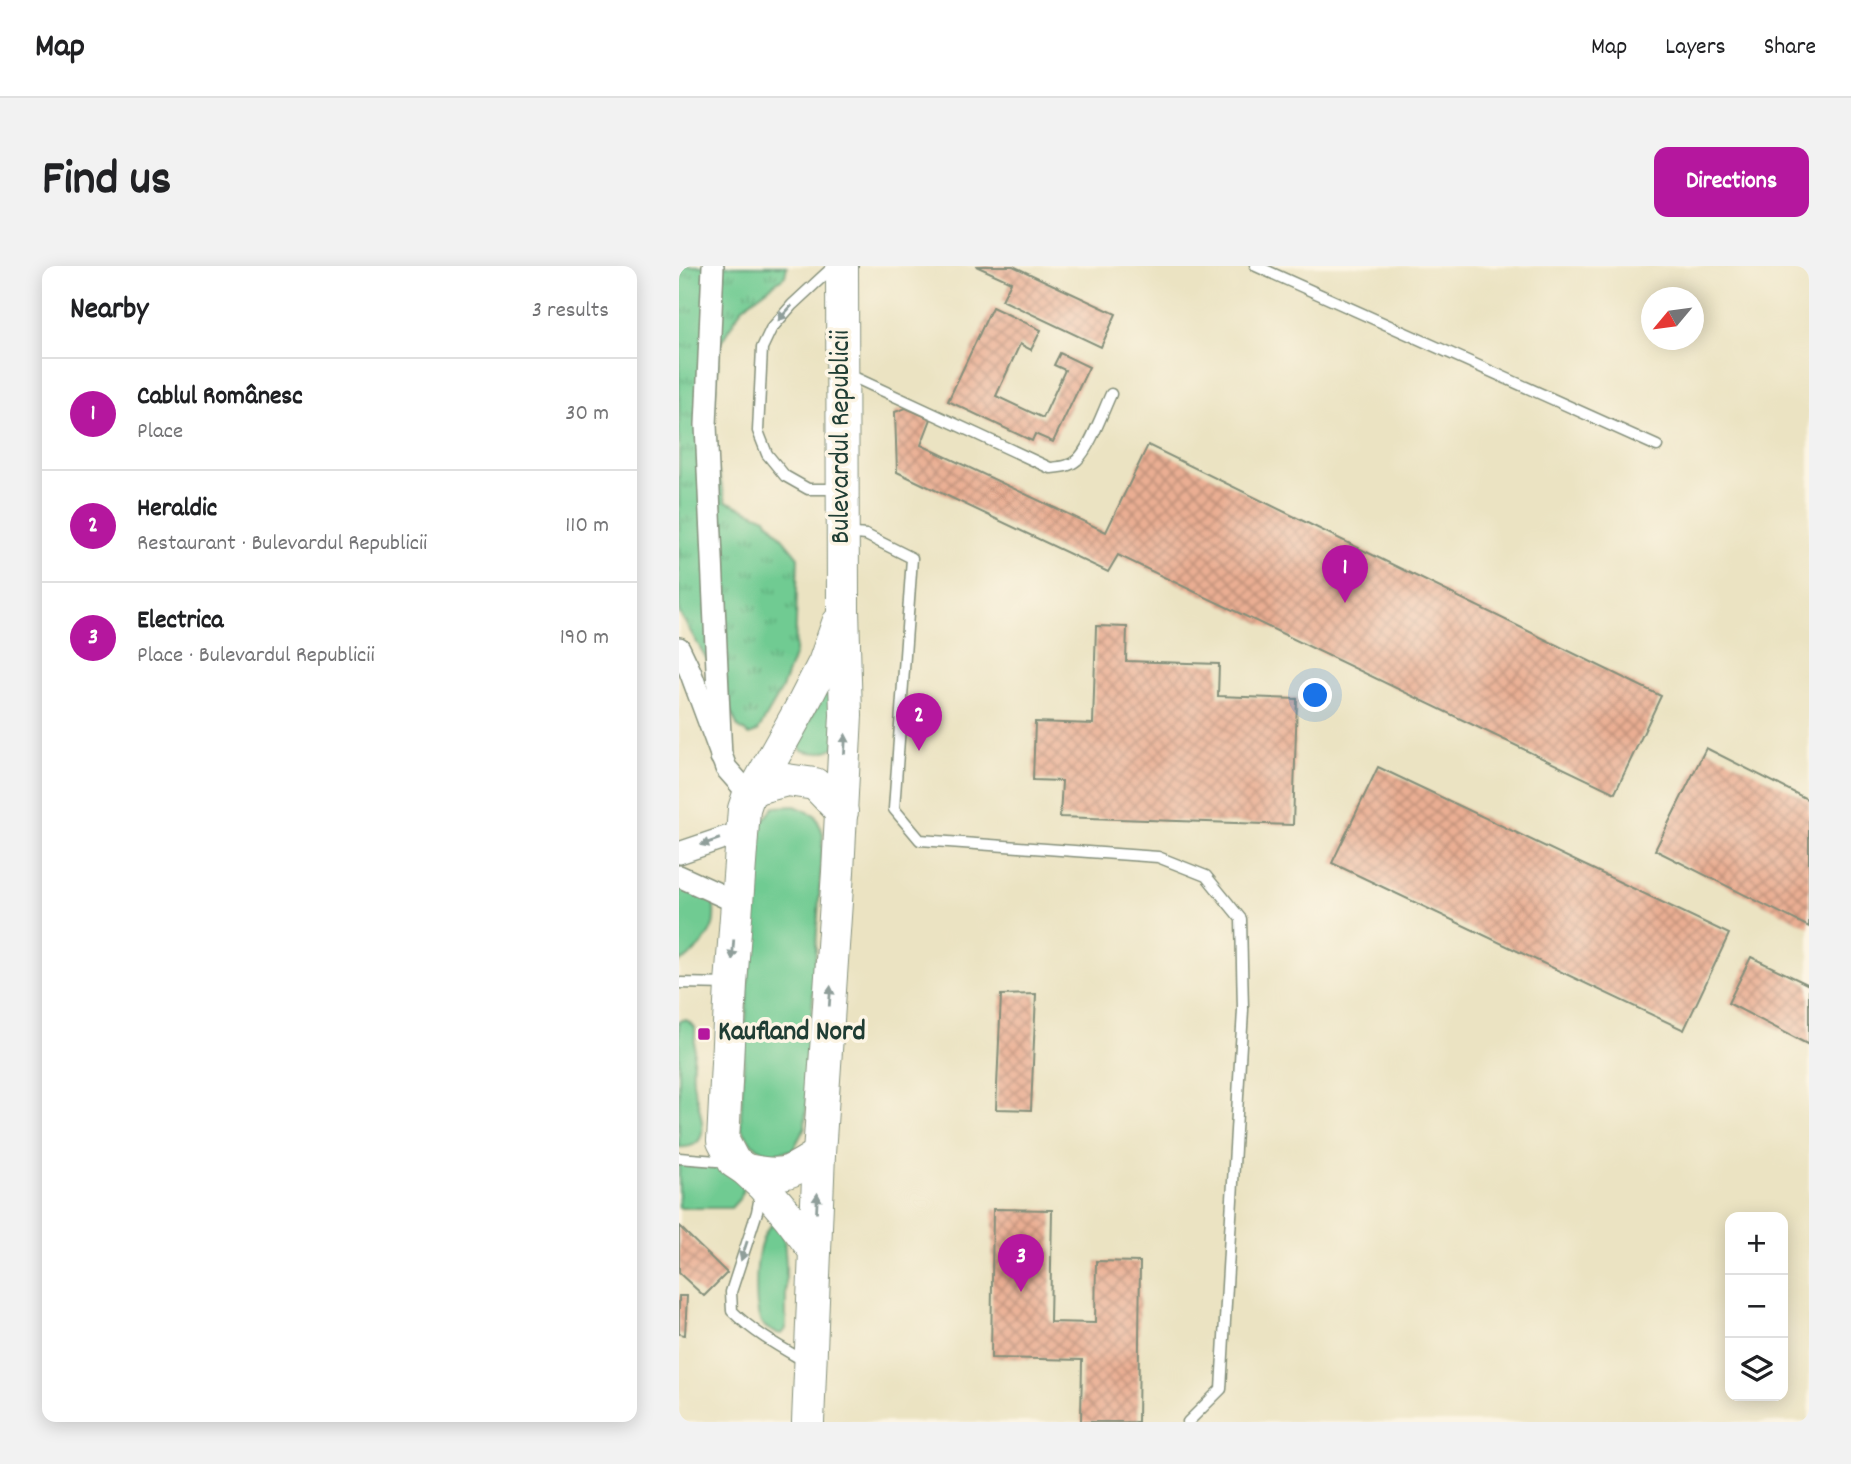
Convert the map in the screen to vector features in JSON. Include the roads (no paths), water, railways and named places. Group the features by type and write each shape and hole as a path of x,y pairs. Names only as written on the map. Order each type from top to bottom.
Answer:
{"main road":[{"name":"Bulevardul Republicii","path":"808,1422 819,1154 846,715 842,266"},
{"name":"Bulevardul Republicii","path":"815,1251 723,1141 744,808 824,663 843,609"},
{"path":"752,791 787,780 815,784 842,812"},
{"path":"747,1172 785,1174 819,1154"}],"street":[{"path":"713,266 706,425 721,757"},
{"path":"679,648 726,768 752,791"},
{"path":"679,853 741,832"},
{"path":"679,876 736,902"}],"lane":[{"path":"834,266 792,305 771,329 762,348 758,431 767,453 785,476 808,489 843,489"},
{"path":"1256,266 1657,446"},
{"path":"843,372 1050,468 1075,462 1083,452 1111,394"},
{"path":"843,533 866,535 912,558 894,809 920,840 1158,857 1206,876 1241,919 1243,1010 1221,1389 1188,1422"},
{"path":"679,983 731,984"},
{"path":"679,1158 747,1172 757,1212 731,1292 732,1311 770,1342 811,1365"}],"place":[{"name":"Cablul Românesc","path":"1345,603"},
{"name":"Heraldic","path":"919,751"},
{"name":"Kaufland Nord","path":"704,1034"},
{"name":"Electrica","path":"1021,1292"}]}
